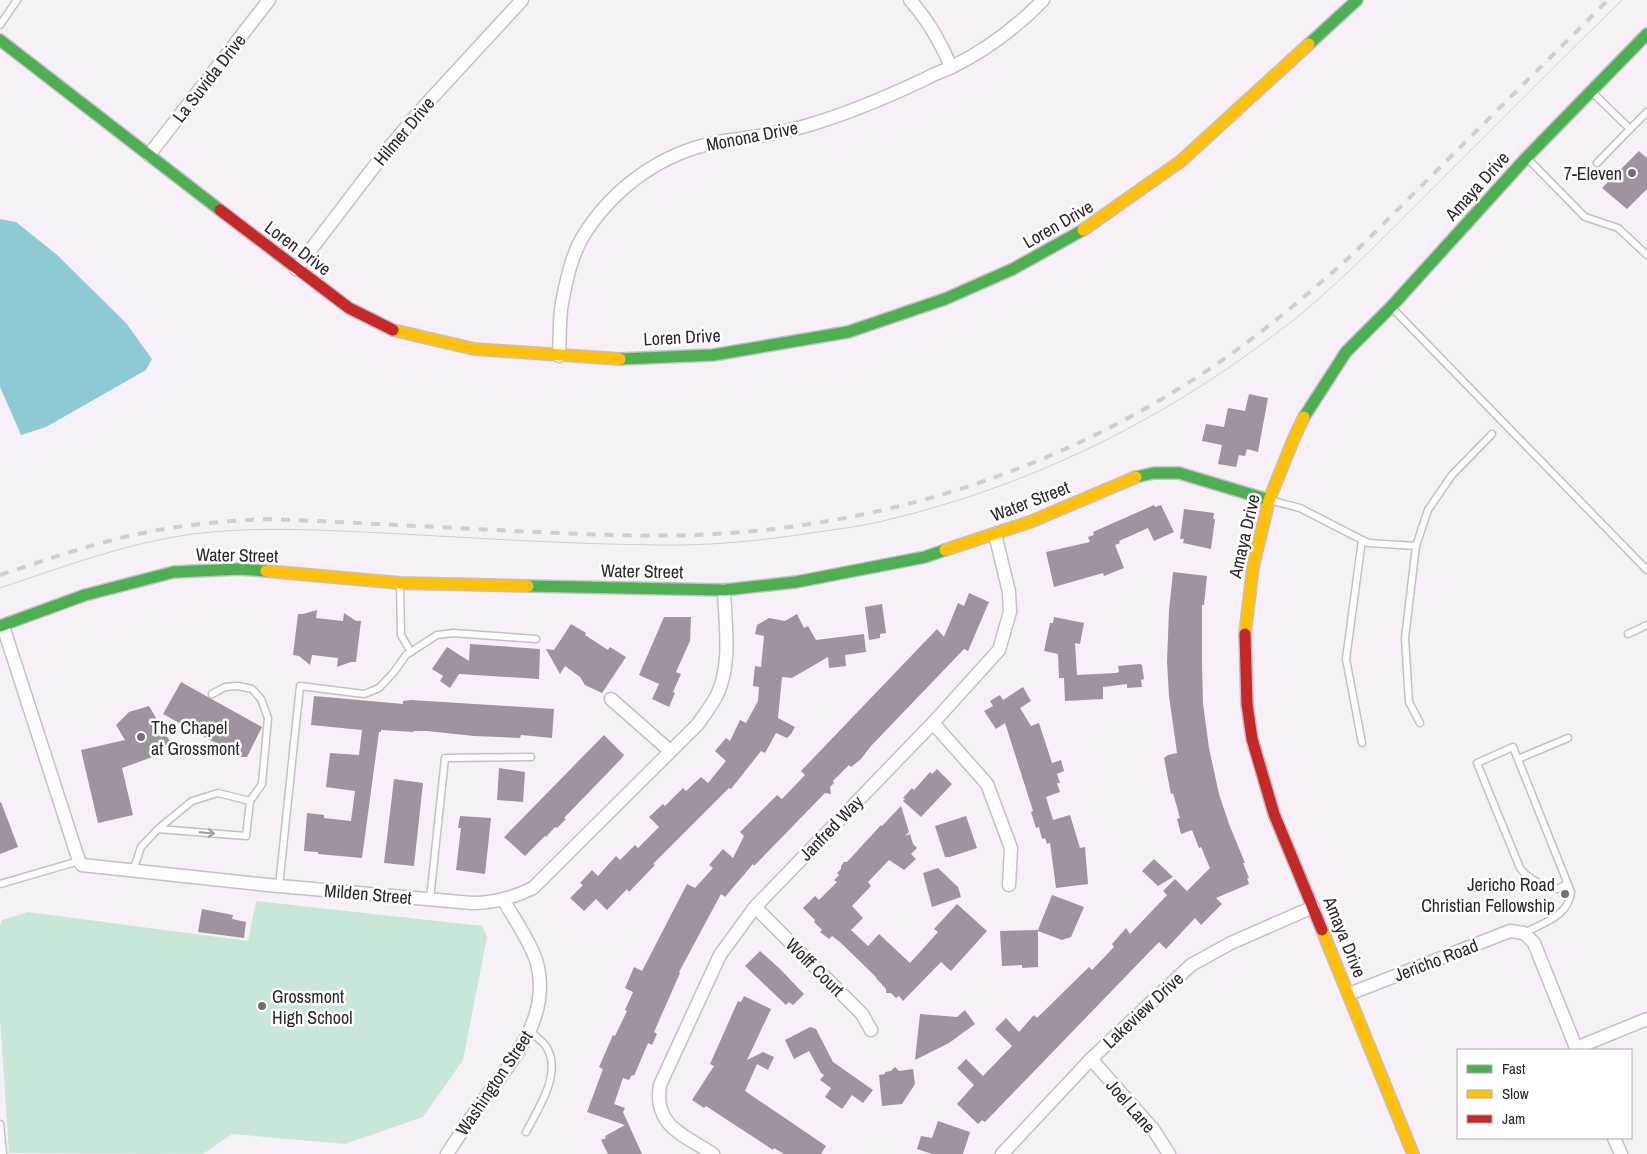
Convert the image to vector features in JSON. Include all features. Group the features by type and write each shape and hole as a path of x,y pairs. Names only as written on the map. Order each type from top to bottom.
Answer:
{"street":[{"name":"La Suvida Drive","path":"149,156 269,0"},
{"name":"Hilmer Drive","path":"296,270 383,155 418,113 522,0"},
{"path":"910,0 927,21 946,54 951,67"},
{"name":"Monona Drive","path":"559,356 562,304 572,263 581,240 606,205 640,175 670,158 707,144 782,132 836,117 883,99 951,67 998,39 1020,22 1043,0"},
{"name":"Loren Drive","path":"0,40 296,270 349,308 385,327 402,334 474,349 608,358 713,355 848,332 914,311 1013,269 1084,230 1181,161 1357,0"},
{"name":"Amaya Drive","path":"1413,1154 1274,814 1252,738 1247,704 1245,635 1248,601 1258,541 1269,500 1294,438 1327,380 1346,352 1391,307 1526,158 1645,39"},
{"name":"Water Street","path":"1,626 85,595 174,572 240,569 400,582 724,590 796,582 925,557 1030,522 1134,477 1154,473 1179,473 1269,500"},
{"name":"Janfred Way","path":"713,1154 676,1131 666,1122 658,1099 660,1085 720,954 755,908 933,724 999,650 1010,612 1009,592 995,534"},
{"name":"Milden Street","path":"79,861 82,865 133,871 430,899 490,903 520,895 533,888 698,724 717,695 724,674 726,654 724,590"},
{"path":"1,626 79,861"},
{"path":"611,698 670,752"},
{"path":"933,724 987,784 1010,848 1009,885"},
{"name":"Washington Street","path":"447,1154 519,1052 536,1018 540,998 538,969 533,953 503,900"},
{"name":"Lakeview Drive","path":"1002,1154 1091,1059 1191,965 1231,943 1313,907"},
{"name":"Wolff Court","path":"755,908 862,1014 871,1030"},
{"name":"Jericho Road","path":"1349,994 1510,931 1524,933"},
{"path":"1524,933 1534,943 1577,1049 1647,1019"},
{"name":"Joel Lane","path":"1091,1059 1153,1129 1169,1154"},
{"path":"1614,1139 1621,1154"}],"lane":[{"path":"0,25 17,0"},
{"path":"1592,91 1630,129"},
{"path":"1598,163 1647,112"},
{"path":"1526,158 1585,216 1618,228 1646,251"},
{"path":"1391,307 1647,570"},
{"path":"1420,723 1409,702 1405,638 1416,546 1428,510 1452,475 1492,434"},
{"path":"1269,500 1300,508 1368,543 1416,546"},
{"path":"1362,540 1346,659 1362,743"},
{"path":"400,582 401,635 411,652"},
{"path":"1628,634 1647,625"},
{"path":"279,886 300,686 364,694 372,692 386,681 406,655 437,634 453,633 536,639"},
{"path":"158,829 246,836 250,800 262,784 268,718 261,699 252,690 232,686 225,687 212,694"},
{"path":"1518,759 1568,738"},
{"path":"1524,933 1559,915 1570,899 1571,892 1568,884 1518,759 1513,747 1477,763 1520,868 1530,879 1557,889 1568,884"},
{"path":"430,899 444,758 531,757"},
{"path":"133,871 141,847 158,829 192,801 218,793 250,800"},
{"path":"0,884 79,861"},
{"path":"526,1132 546,1094 550,1078 551,1059 545,1045 530,1031"},
{"path":"0,1124 3,1154"}],"green space":[{"name":"Grossmont High School","path":"256,901 482,926 487,937 463,1060 423,1117 345,1144 232,1134 203,1154 9,1153 0,1018 0,925 2,920 28,912 248,941"}],"water":[{"path":"0,219 16,222 56,254 126,323 152,359 146,370 46,427 21,435 0,387"}],"building":[{"name":"7-Eleven","path":"1639,151 1647,158 1647,189 1627,209 1602,188"},
{"path":"1249,394 1268,398 1258,452 1247,449 1245,456 1239,455 1236,467 1218,464 1222,445 1202,441 1206,424 1224,427 1228,408 1245,411"},
{"path":"1154,505 1155,507 1161,505 1174,532 1154,541 1148,528 1119,541 1120,543 1115,545 1124,568 1104,576 1103,573 1054,587 1046,552 1090,542 1088,537 1094,535 1093,532"},
{"path":"1184,509 1214,513 1211,549 1183,543 1184,539 1180,539"},
{"path":"1173,572 1207,576 1204,605 1202,605 1202,665 1203,703 1209,748 1219,794 1245,863 1243,863 1249,878 1247,878 1249,884 1216,898 1222,904 1201,925 1195,918 1166,949 1159,942 985,1122 982,1120 978,1124 957,1104 974,1085 957,1068 966,1059 983,1076 1012,1046 995,1029 1006,1018 1019,1032 1034,1015 1037,1018 1089,967 1092,970 1114,947 1112,944 1126,928 1130,934 1167,895 1163,891 1175,879 1187,891 1210,868 1192,830 1181,834 1177,819 1180,818 1173,793 1171,794 1164,758 1177,753 1169,696 1167,662"},
{"path":"969,593 989,602 968,651 964,649 871,746 861,759 851,767 849,765 833,781 834,783 830,787 831,794 825,793 754,866 753,864 725,897 721,894 679,972 654,1032 657,1034 652,1045 648,1043 634,1076 632,1075 629,1080 623,1078 614,1104 625,1108 623,1112 642,1154 608,1154 601,1140 625,1125 587,1112 603,1069 599,1067 613,1035 615,1036 627,1011 625,1010 633,992 625,988 634,967 642,971 687,884 695,888 713,868 709,865 723,849 733,858 744,836 740,832 777,795 782,799 805,775 801,771 937,629 944,637 958,603 964,606"},
{"path":"882,604 886,633 880,634 880,638 869,640 865,607"},
{"path":"317,610 316,618 343,621 344,613 356,621 361,621 356,662 337,667 338,658 312,655 310,665 299,656 293,655 298,614"},
{"path":"797,614 804,628 808,626 816,640 864,634 866,652 845,655 846,666 829,668 828,657 792,678 782,677 778,718 795,727 791,734 787,738 776,733 765,753 761,751 731,789 729,788 653,864 655,865 629,892 627,889 607,910 596,899 584,911 570,898 583,885 580,883 592,870 598,876 616,856 620,860 635,845 638,848 659,827 649,817 663,804 665,806 683,788 686,791 701,777 708,783 726,761 715,751 726,738 730,741 740,720 746,723 758,701 759,687 753,686 755,666 761,667 764,636 755,634 757,625 769,618 785,621"},
{"path":"664,617 691,617 690,641 676,672 681,674 669,707 652,699 659,684 639,675"},
{"path":"1054,617 1084,623 1080,644 1075,643 1077,675 1116,673 1119,672 1118,666 1140,664 1142,665 1144,679 1141,680 1142,687 1127,688 1127,684 1103,687 1103,699 1065,701 1064,678 1059,678 1058,654 1044,651 1050,623 1053,623"},
{"path":"571,624 608,650 610,647 626,657 602,693 585,685 580,677 565,666 560,674 546,649 554,650"},
{"path":"470,644 540,649 539,679 459,674 450,688 440,681 443,676 432,669 447,647 469,661"},
{"path":"181,682 262,727 247,757 241,757 163,714"},
{"path":"1023,687 1031,701 1020,708 1031,726 1039,723 1052,763 1061,760 1064,771 1057,774 1060,792 1046,797 1053,820 1070,815 1080,848 1085,847 1088,884 1056,888 1050,843 1047,844 1045,838 1042,839 1039,827 1036,828 1031,812 1033,811 1005,723 996,729 984,711 993,706 990,701 1000,695 1003,700"},
{"path":"314,696 403,704 403,701 411,700 554,709 552,738 521,735 520,738 474,736 427,731 381,730 379,732 362,858 318,854 318,852 304,851 307,813 324,815 324,818 351,821 355,791 326,787 330,753 359,755 362,730 311,725"},
{"path":"149,706 171,743 155,756 122,768 133,815 98,823 81,750 125,740 116,725 129,712"},
{"path":"604,735 624,755 564,818 566,819 525,856 504,837"},
{"path":"499,768 525,772 523,802 497,800"},
{"path":"937,769 952,784 921,817 903,801 905,799 903,798 912,788 914,790 930,772 932,774"},
{"path":"394,779 423,783 414,866 384,863"},
{"path":"0,803 18,847 0,854"},
{"path":"901,806 909,832 905,836 910,834 913,844 917,848 911,854 916,859 904,870 889,860 868,882 871,886 852,906 863,918 851,930 868,946 879,934 910,963 938,932 934,929 957,904 987,931 951,971 941,962 903,1001 899,996 896,998 891,993 886,993 886,989 876,977 840,942 832,936 829,939 820,932 822,930 814,922 815,920 803,908 815,896 819,900 837,882 834,880 839,875 837,873 844,862 847,862"},
{"path":"460,816 491,818 485,874 456,870 461,828 458,828"},
{"path":"966,816 977,848 945,857 935,826"},
{"path":"1154,859 1173,877 1158,886 1142,871"},
{"path":"938,868 958,887 961,897 932,907 923,873"},
{"path":"1052,895 1084,907 1071,937 1062,940 1038,931 1038,967 1022,968 1022,965 1002,966 1000,931 1038,930"},
{"path":"202,909 233,915 232,919 246,922 244,938 198,932"},
{"path":"760,951 804,994 793,1005 789,1002 786,1005 745,966"},
{"path":"744,996 771,1009 747,1060 763,1052 774,1057 768,1070 757,1064 745,1091 826,1146 821,1154 784,1154 774,1148 773,1150 706,1106 704,1108 692,1100 714,1066 710,1064 738,1001 741,1002"},
{"path":"965,1010 975,1024 949,1043 915,1060 920,1014 957,1017"},
{"path":"810,1027 816,1029 833,1062 873,1090 863,1103 852,1095 842,1109 825,1097 831,1088 820,1080 824,1075 809,1051 794,1059 785,1040"},
{"path":"895,1067 899,1071 913,1069 915,1084 902,1104 882,1106 879,1075 891,1071"},
{"path":"938,1121 970,1132 963,1154 932,1154 917,1149 921,1136 932,1138"}],"tram line":[{"path":"0,588 71,564 143,543 193,534 264,529 588,543 715,544 871,524 946,504 1000,486 1053,465 1105,441 1155,414 1251,352 1296,318 1367,254 1622,0"}],"railway":[{"path":"0,575 119,538 186,526 267,519 618,535 693,535 757,531 820,522 882,510 943,494 1004,474 1062,450 1120,422 1199,376 1268,326 1355,252 1608,0"}],"traffic: fast":[{"path":"1309,44 1357,0"},
{"path":"1304,417 1346,352 1391,307 1526,158 1647,34"},
{"path":"0,40 220,210"},
{"path":"620,359 713,355 848,332 945,299 1013,269 1083,230"},
{"path":"1136,477 1154,473 1179,473 1269,500"},
{"path":"528,586 724,590 796,582 925,557 945,550"},
{"path":"0,626 85,595 174,572 240,569 266,571"}],"traffic: slow":[{"path":"1083,230 1181,161 1309,44"},
{"path":"393,330 474,349 620,359"},
{"path":"1245,634 1253,567 1269,500 1304,417"},
{"path":"945,550 1030,522 1136,477"},
{"path":"266,571 400,583 528,586"},
{"path":"1322,930 1413,1154"}],"traffic: jam":[{"path":"220,210 349,308 393,330"},
{"path":"1245,634 1247,704 1252,739 1274,814 1322,930"}],"place":[{"name":"7-Eleven","path":"1632,173"},
{"name":"The Chapel at Grossmont","path":"141,737"},
{"name":"Jericho Road Christian Fellowship","path":"1565,894"},
{"name":"Grossmont High School","path":"262,1006"}]}
